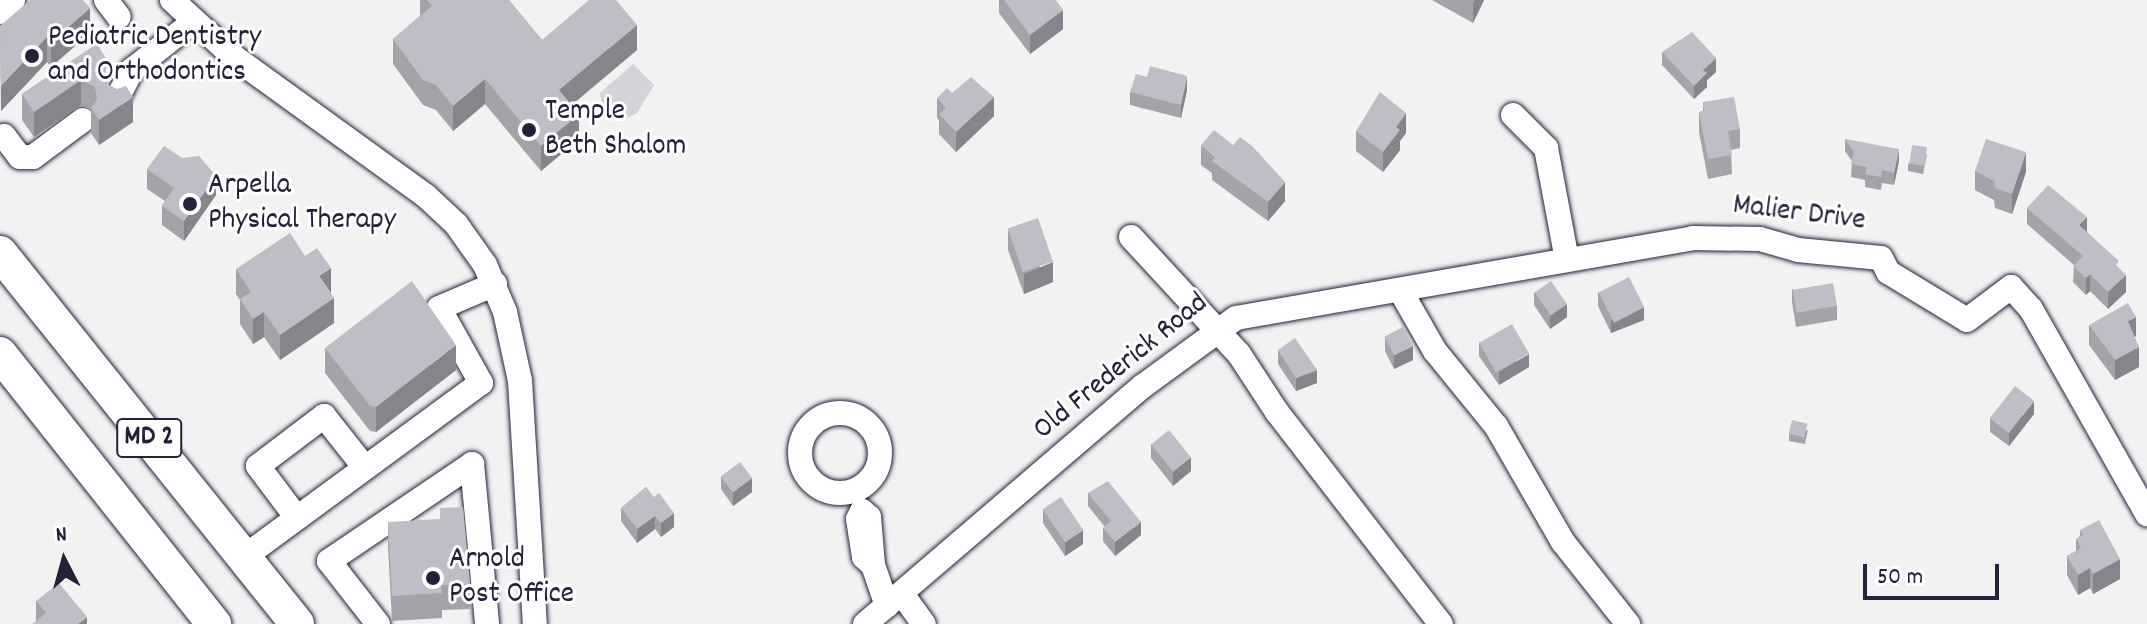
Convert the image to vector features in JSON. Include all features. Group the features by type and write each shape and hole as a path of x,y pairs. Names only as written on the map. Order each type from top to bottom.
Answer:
{"highway":[{"name":"MD 2","path":"0,253 297,624"},
{"name":"MD 2","path":"0,354 214,624"}],"street":[{"path":"0,12 13,0"},
{"path":"172,0 192,23 426,196 473,245 495,284 520,381 535,624"},
{"path":"117,99 132,70 192,23"},
{"path":"1513,115 1546,148 1567,260"},
{"path":"4,136 20,157 33,157 83,120"},
{"name":"Malier Drive","path":"1567,260 1730,236 1798,250 1881,258 1888,272 1967,320 2011,287 2031,309 2147,514"},
{"path":"1131,237 1239,354 1277,412 1441,624"},
{"name":"Old Frederick Road","path":"865,624 1214,330 1260,311 1567,260"},
{"path":"481,383 439,308 495,284"},
{"path":"1400,290 1435,351 1496,426 1563,542 1628,624"},
{"path":"244,557 481,383 520,381"},
{"path":"297,518 258,466 324,416 365,468"},
{"path":"378,624 329,561 472,464 487,624"},
{"path":"859,501 869,517 873,565 894,600 924,624"}],"shaded area":[{"path":"633,64 654,85 637,113 625,119 604,117 600,93"}],"building":[{"path":"30,0 83,0 90,8 51,42 47,37 1,86 0,26"},
{"name":"Temple Beth Shalom","path":"427,0 509,0 542,40 589,0 616,0 637,25 559,90 579,114 541,146 485,79 453,106 436,85 423,80 393,39 432,6"},
{"path":"1004,0 1056,0 1063,10 1030,35"},
{"path":"1692,32 1716,58 1703,70 1707,73 1694,86 1662,52"},
{"path":"97,44 107,60 105,83 117,89 126,86 133,97 99,120 91,108 97,100 95,87 81,80 34,112 22,94"},
{"path":"1150,66 1187,76 1181,105 1130,92 1136,74 1147,77"},
{"path":"971,77 994,97 956,132 939,114 946,108 937,98 947,88 952,93"},
{"path":"1380,92 1406,113 1396,127 1400,130 1383,152 1356,131"},
{"path":"1734,97 1740,129 1728,131 1732,155 1708,159 1699,112 1704,111 1703,102"},
{"path":"1214,130 1233,145 1240,137 1285,182 1268,202 1212,161 1215,157 1201,145"},
{"path":"1845,139 1899,149 1894,173 1882,170 1881,177 1865,174 1867,167 1851,164 1854,152"},
{"path":"1986,139 2026,152 2012,194 1995,188 1994,181 1975,171"},
{"path":"1912,145 1927,147 1924,166 1909,164"},
{"path":"164,146 182,158 199,156 216,176 184,221 162,206 174,188 147,169"},
{"path":"2048,185 2087,217 2079,225 2119,261 2116,265 2126,275 2108,292 2090,274 2086,278 2073,266 2083,256 2027,208"},
{"path":"1038,218 1053,261 1023,272 1008,228"},
{"path":"290,233 305,256 317,248 331,268 319,276 334,298 280,335 264,312 253,319 240,299 251,292 236,269"},
{"path":"1629,277 1644,307 1614,323 1599,292"},
{"path":"412,281 456,345 376,407 370,406 325,348"},
{"path":"1551,281 1567,304 1551,315 1535,292"},
{"path":"1833,283 1837,306 1797,313 1793,290"},
{"path":"2128,303 2136,317 2128,321 2139,347 2115,360 2089,325"},
{"path":"1512,324 1529,353 1496,372 1479,343"},
{"path":"1403,327 1413,346 1394,355 1384,337"},
{"path":"1295,338 1317,370 1296,378 1278,350"},
{"path":"2015,386 2034,401 2009,433 1990,418"},
{"path":"1792,420 1808,424 1804,437 1789,434"},
{"path":"1169,430 1191,457 1173,472 1151,444"},
{"path":"740,462 752,478 733,492 721,476"},
{"path":"1108,481 1141,522 1115,542 1103,528 1111,521 1088,493"},
{"path":"646,487 654,497 659,493 674,513 661,523 655,516 637,529 621,508"},
{"path":"1061,497 1083,530 1065,542 1043,509"},
{"path":"463,507 470,584 441,585 442,593 392,596 388,522 440,519 440,508"},
{"path":"2099,520 2120,559 2093,574 2090,568 2078,575 2067,556 2081,548 2076,539 2083,535 2080,530"},
{"path":"59,583 87,617 78,624 32,624 46,613 36,601"}],"place":[{"name":"Pediatric Dentistry and Orthodontics","path":"32,56"},
{"name":"Temple Beth Shalom","path":"529,130"},
{"name":"Arpella Physical Therapy","path":"190,204"},
{"name":"Arnold Post Office","path":"433,578"}]}
